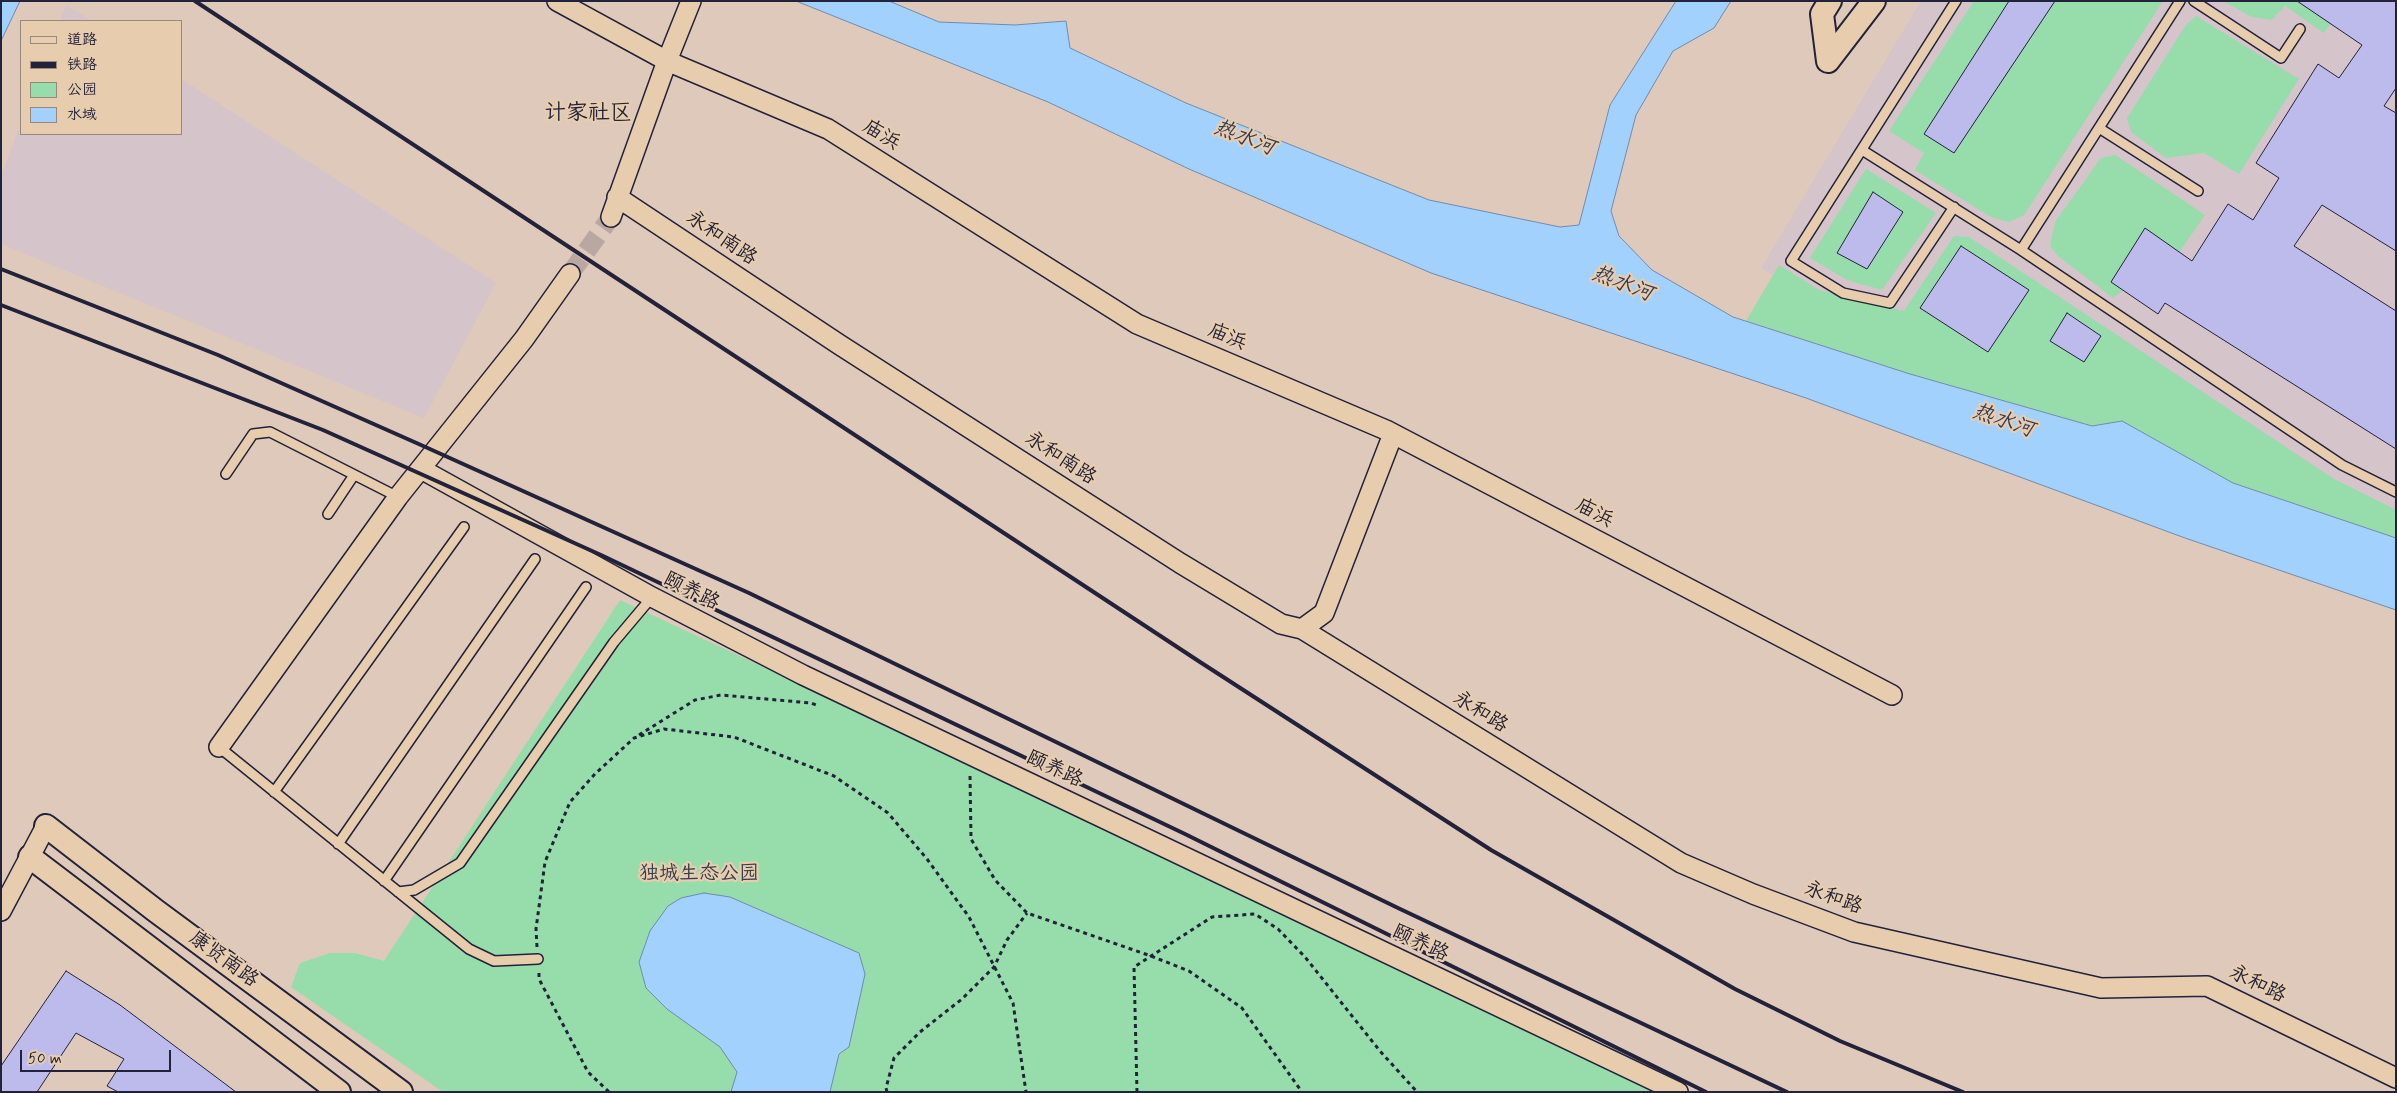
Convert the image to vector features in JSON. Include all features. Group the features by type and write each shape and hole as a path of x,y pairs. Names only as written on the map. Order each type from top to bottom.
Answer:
{"street":[{"name":"庙浜","path":"557,1 667,61 828,129 1138,324 1393,434 1892,695"},
{"path":"611,217 667,61 691,1"},
{"path":"1830,1 1822,14 1828,61 1874,1"},
{"name":"永和南路","path":"617,197 840,345 1180,563 1280,624 1302,629"},
{"path":"219,746 398,497 524,339 570,274"},
{"path":"1302,629 1324,613 1393,434"},
{"name":"颐养路","path":"421,469 652,597 812,679 1678,1092"},
{"name":"永和路","path":"1302,629 1681,863 1753,894 1854,932 2101,988 2207,986 2396,1078"},
{"path":"1,911 46,826"},
{"name":"康贤南路","path":"46,826 156,911 401,1092"},
{"name":"康贤南路","path":"30,857 339,1092"}],"lane":[{"path":"1954,207 1890,303 1843,293 1791,261 1956,1"},
{"path":"2021,250 2180,1"},
{"path":"2194,1 2281,58 2300,29"},
{"path":"2099,128 2198,191"},
{"path":"1862,150 2021,250 2342,465 2396,492"},
{"path":"226,474 253,434 270,432 398,497"},
{"path":"328,514 354,475"},
{"path":"274,792 464,528"},
{"path":"338,844 535,559"},
{"path":"384,881 586,586"},
{"path":"398,892 414,890 460,863 614,642 652,597"},
{"path":"219,746 469,949 494,961 538,959"}],"path":[{"path":"608,1092 588,1072 539,979 536,928 545,862 570,802 594,774 634,738 695,700 721,695 811,703 820,707"},
{"path":"634,738 664,729 734,737 834,776 888,813 916,846 969,917 1013,1003 1026,1092"},
{"path":"962,772 970,776 972,839 994,880 1027,913 1189,971 1242,1008 1302,1092"},
{"path":"887,1092 886,1088 894,1058 920,1032 962,999 994,967 1007,940 1027,913"},
{"path":"1136,1092 1134,968 1212,917 1255,914 1278,929 1305,957 1380,1051 1417,1092"}],"shaded area":[{"path":"1921,1 2396,1 2396,523 1812,299 1761,268"},
{"path":"66,5 90,20 60,20"},
{"path":"182,80 496,283 424,418 1,244 1,176 20,126 20,135 182,135"}],"green space":[{"path":"1974,1 2163,1 2024,215 2009,222 1991,217 1915,170 1924,153 1889,131"},
{"path":"2223,1 2345,1 2324,33 2285,6 2271,20 2252,17"},
{"path":"2196,16 2299,79 2239,174 2204,153 2166,158 2131,132 2127,118 2186,25"},
{"path":"2115,155 2205,215 2150,294 2132,283 2113,298 2058,256 2050,246 2055,222 2101,158"},
{"path":"1866,169 1936,213 1882,290 1847,280 1810,258"},
{"path":"1954,236 1969,237 2334,479 2396,510 2396,538 2233,483 2122,421 2092,426 1910,374 1746,321 1779,265 1819,290 1904,311"},
{"name":"独城生态公园","path":"620,600 1480,1002 1683,1092 443,1092 291,987 300,963 330,953 355,953 384,961"}],"water":[{"path":"1,1 20,1 1,41"},
{"name":"热水河","path":"796,1 889,1 939,22 1015,25 1066,21 1070,48 1186,103 1429,200 1560,227 1579,225 1610,105 1676,1 1731,1 1714,28 1673,51 1636,115 1611,211 1619,236 1652,270 1733,317 1910,374 2092,426 2122,421 2233,483 2396,538 2396,610 2185,538 1806,398 1431,273 1189,169 1048,102"},
{"path":"704,893 730,897 859,953 865,974 849,1047 839,1054 830,1092 731,1092 737,1072 720,1047 667,1009 646,988 639,962 650,931 668,906 681,898"}],"building":[{"path":"2009,1 2055,1 1954,153 1924,134"},
{"path":"2297,1 2396,1 2396,88 2384,106 2396,113 2396,251 2322,205 2294,246 2396,311 2396,449 2165,303 2158,314 2111,282 2145,228 2192,261 2228,204 2253,220 2279,178 2256,163 2318,64 2339,78 2362,45"},
{"path":"1873,192 1903,212 1867,269 1837,253"},
{"path":"1961,246 2029,290 1988,352 1920,308"},
{"path":"2067,313 2101,336 2084,362 2050,341"},
{"path":"66,971 120,1005 236,1092 118,1092 107,1086 124,1059 76,1033 37,1092 1,1092 1,1066"}],"tunnel":[{"path":"570,274 611,217"}],"railway":[{"path":"195,1 1200,662 1491,850 1735,989 1840,1041 1963,1092"},
{"path":"1,269 218,355 749,593 1398,908 1787,1092"},
{"path":"1,305 323,430 601,555 1185,834 1706,1092"}],"district":[{"name":"计家社区","path":"588,114"}]}
